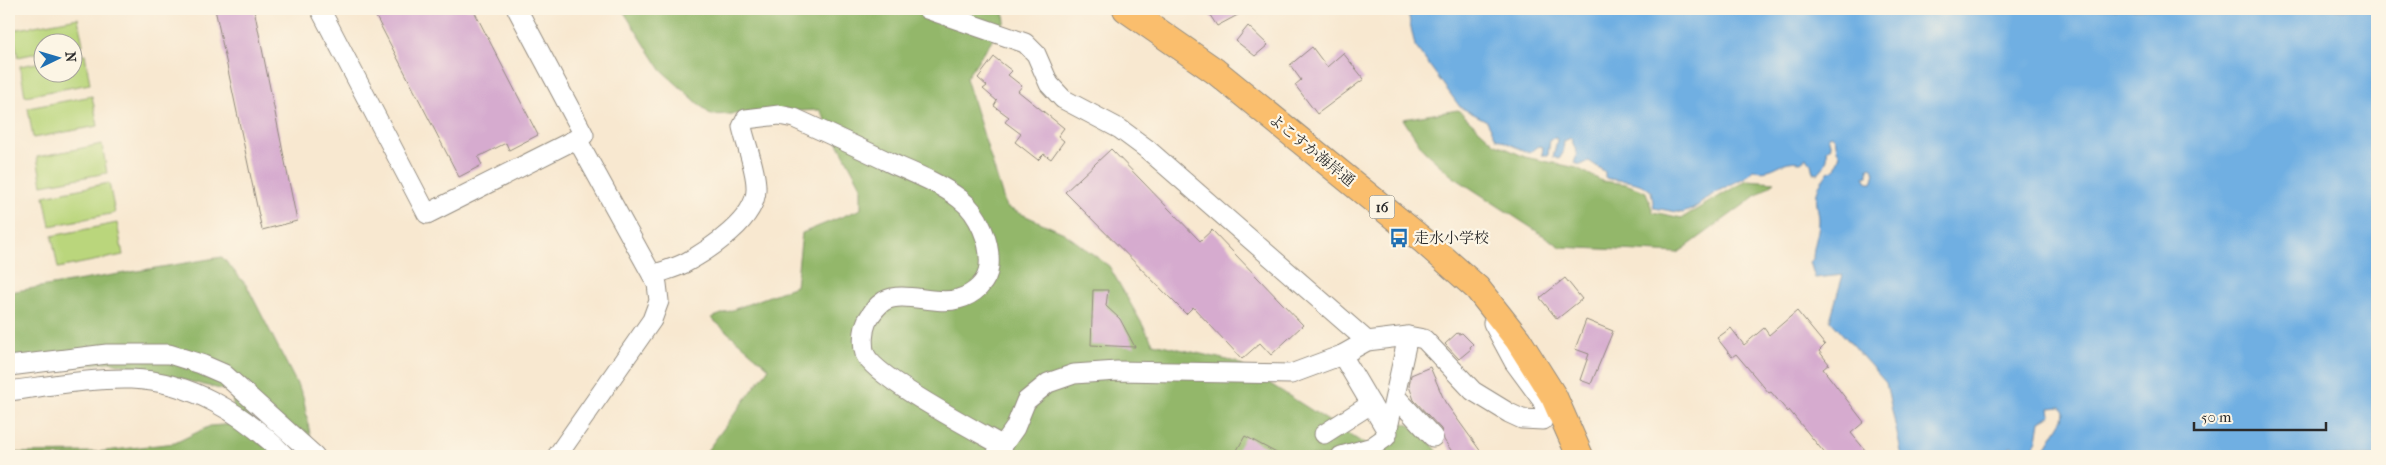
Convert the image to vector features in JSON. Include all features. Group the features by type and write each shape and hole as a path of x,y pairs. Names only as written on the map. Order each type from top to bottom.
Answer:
{"highway":[{"name":"よこすか海岸通","path":"1126,9 1216,71 1425,242 1477,288 1518,340 1554,397 1580,456"}],"street":[{"path":"320,9 427,214 584,135 517,9"},
{"path":"928,9 1025,43 1036,54 1049,84 1063,99 1120,129 1147,149 1368,341"},
{"path":"653,275 684,264 720,241 747,213 754,202 756,187 742,127 746,119 779,115 794,118 925,178 961,199 975,216 985,235 990,256 989,271 981,287 960,299 944,302 902,297 885,300 873,310 865,326 863,340 866,355 892,380 999,451 1016,428 1026,401 1048,383 1074,374 1117,371 1291,374 1342,355 1368,341 1408,336 1424,339 1473,391 1522,420 1543,420 1546,411 1542,400 1514,362 1477,288"},
{"path":"557,456 652,320 659,301 657,284 653,275 577,139"},
{"path":"1341,456 1372,447 1386,437 1408,336"},
{"path":"9,366 107,354 169,354 201,364 224,374 315,456"},
{"path":"1342,355 1388,433"},
{"path":"9,391 81,381 132,379 175,386 208,398 248,422 285,456"},
{"path":"1396,396 1432,437"},
{"path":"1324,434 1371,404"}],"green space":[{"path":"622,9 1003,9 1005,21 966,78 1006,207 1064,233 1109,266 1153,343 1236,362 1366,445 1399,421 1421,430 1441,456 703,456 769,368 711,318 796,286 802,233 861,209 861,186 820,110 711,115 661,70"},
{"path":"78,18 81,32 32,32 32,54 18,57 13,30"},
{"path":"82,54 85,54 90,84 25,96 20,66 32,64 32,82 82,82"},
{"path":"92,96 98,126 33,138 28,108"},
{"path":"1458,110 1494,143 1525,157 1577,168 1602,181 1626,184 1646,192 1653,212 1682,218 1747,180 1775,182 1678,253 1561,247 1452,176 1424,151 1403,119"},
{"path":"102,144 107,173 42,185 37,157"},
{"path":"109,183 115,213 50,226 44,196"},
{"path":"117,223 123,255 58,268 52,236"},
{"path":"222,257 247,286 303,396 314,456 9,456 9,453 97,452 175,443 210,426 235,424 232,392 111,362 9,375 10,292"}],"water":[{"path":"1407,9 2377,9 2377,456 2035,456 2044,450 2063,419 2064,412 2061,407 2050,408 2051,415 2040,421 2037,440 2031,451 2026,452 2024,448 2019,447 2016,449 2011,446 2009,447 2008,454 2019,456 1902,456 1886,383 1830,320 1843,275 1815,278 1810,262 1813,259 1819,225 1817,193 1828,172 1835,169 1840,154 1837,150 1835,138 1831,135 1828,136 1831,147 1827,150 1825,164 1817,174 1813,173 1811,164 1806,158 1801,162 1787,162 1772,169 1753,170 1746,177 1716,192 1693,209 1683,213 1654,208 1651,191 1646,187 1640,184 1605,178 1605,172 1589,161 1581,165 1574,163 1577,154 1571,138 1564,141 1563,153 1559,159 1553,157 1557,140 1555,137 1550,140 1548,155 1542,155 1543,147 1539,146 1529,153 1496,138 1487,121 1460,107 1415,46","holes":["1871,167 1875,173 1872,183 1868,183 1864,177 1868,176 1868,168"]}],"building":[{"path":"215,9 254,9 297,221 262,230"},
{"path":"372,9 473,9 538,135 509,150 506,143 478,157 482,165 459,177"},
{"path":"1206,9 1249,9 1217,26"},
{"path":"1248,26 1268,45 1255,56 1236,41"},
{"path":"1312,47 1327,67 1343,53 1364,79 1317,114 1295,85 1301,80 1290,65"},
{"path":"994,57 1012,71 1008,75 1022,86 1018,91 1064,128 1058,136 1064,141 1051,159 1044,154 1038,160 1015,142 1021,134 1005,122 1009,117 994,106 997,101 983,89 987,86 978,78"},
{"path":"1111,149 1200,241 1212,230 1303,325 1271,355 1260,343 1242,359 1193,307 1186,314 1065,192"},
{"path":"1565,278 1582,299 1557,319 1540,298"},
{"path":"1093,290 1108,290 1106,306 1120,319 1135,347 1091,345"},
{"path":"1797,311 1825,345 1819,351 1829,364 1823,369 1864,422 1851,433 1870,456 1827,456 1789,410 1788,412 1771,392 1769,393 1736,354 1732,357 1717,338 1731,328 1744,345 1764,328 1769,335"},
{"path":"1586,320 1613,331 1591,384 1580,380 1589,354 1575,349"},
{"path":"1457,333 1462,333 1473,344 1470,347 1471,349 1459,359 1445,344"},
{"path":"1430,367 1445,402 1484,456 1455,456 1444,440 1441,429 1414,400 1409,386 1411,375"},
{"path":"1245,436 1282,456 1244,456 1236,452"}],"place":[{"name":"走水小学校","path":"1399,238"}]}
